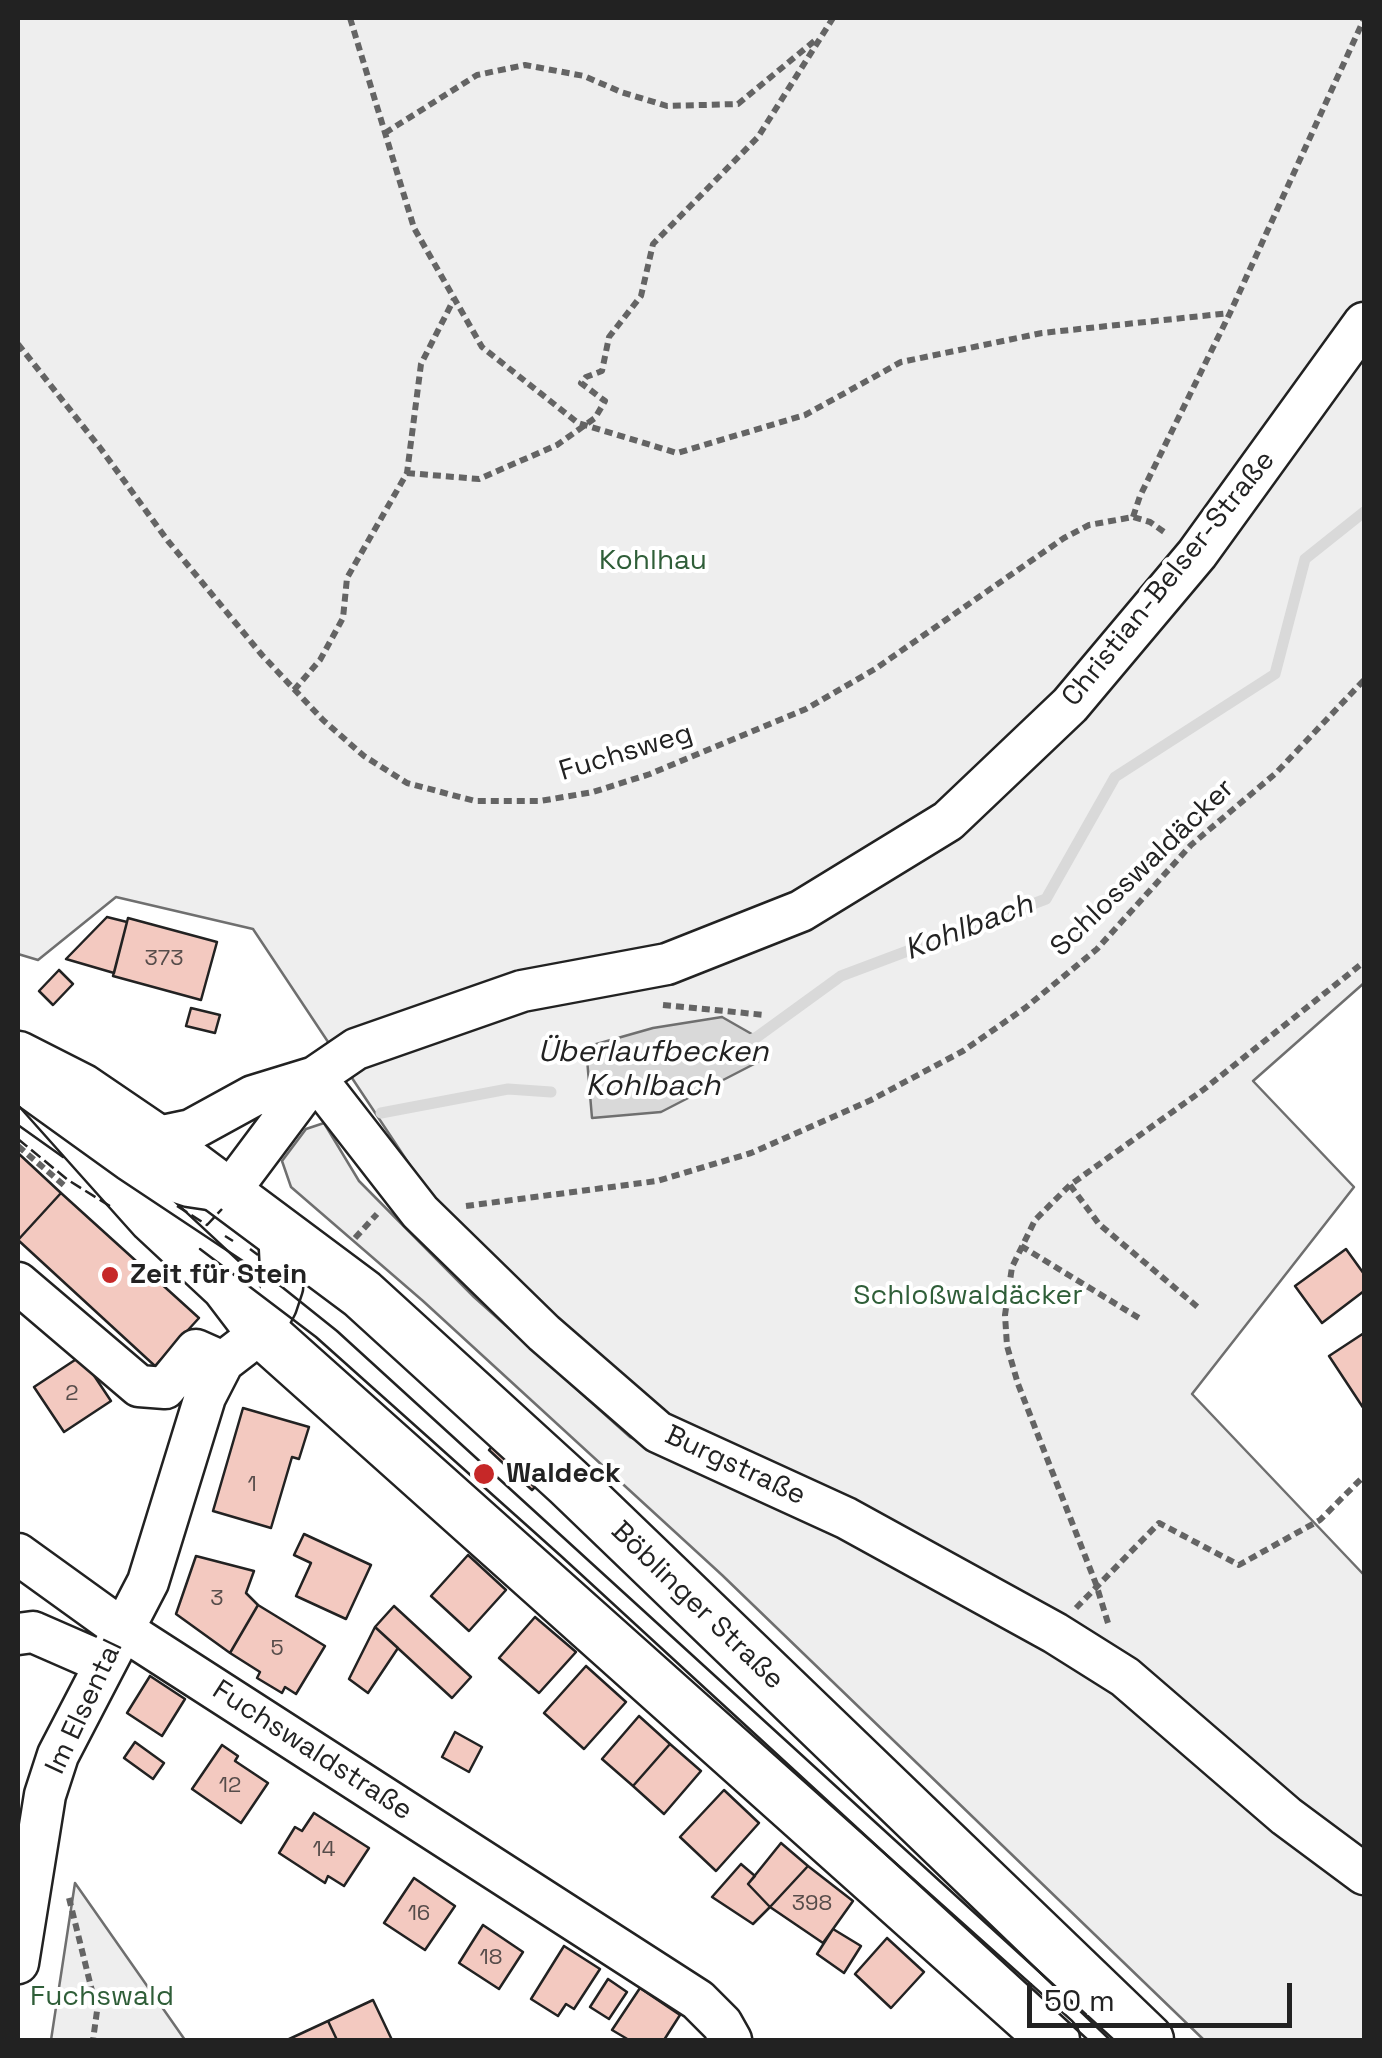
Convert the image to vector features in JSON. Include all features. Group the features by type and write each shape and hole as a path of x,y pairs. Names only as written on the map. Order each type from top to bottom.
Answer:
{"main road":[{"name":"Böblinger Straße","path":"23,1082 81,1089 229,1192 362,1294 568,1482 1148,2040"},
{"name":"Böblinger Straße","path":"23,1082 74,1127 154,1218 227,1286 242,1325 1054,2040"}],"street":[{"name":"Christian-Belser-Straße","path":"229,1192 316,1077 356,1049 522,991 667,964 801,911 948,821 1070,705 1197,554 1364,323"},
{"path":"153,1138 190,1130 254,1096 316,1077"},
{"name":"Burgstraße","path":"316,1077 420,1212 544,1333 658,1432 846,1518 1055,1633 1125,1677 1286,1816 1364,1874"},
{"name":"Böblinger Straße","path":"74,1127 165,1178 229,1192"},
{"path":"113,1646 148,1582 205,1397 242,1325 282,1287 278,1230"},
{"path":"18,1283 139,1386 165,1388 196,1350 223,1362"},
{"path":"18,1554 113,1646"},
{"path":"18,1634 33,1632 113,1646"},
{"name":"Im Elsental","path":"18,1963 29,1802 58,1755 113,1646"},
{"name":"Fuchswaldstraße","path":"113,1646 698,2000 722,2024 731,2040"}],"path":[{"path":"350,18 414,228 482,347 586,426 677,453 804,415 900,362 1042,333 1230,314"},
{"path":"407,473 479,479 557,446 595,418 605,401 582,383 586,377 602,371 609,337 641,296 653,244 758,137 833,18"},
{"path":"1197,554 1150,522 1133,517 1364,20"},
{"path":"385,133 477,75 525,65 584,76 668,106 738,104 823,34"},
{"path":"294,690 320,660 343,618 347,578 407,473 421,364 454,298"},
{"name":"Fuchsweg","path":"18,344 102,449 168,541 294,690 364,756 406,783 474,801 540,801 593,792 719,748 806,709 875,668 1064,538 1089,526 1133,517"},
{"name":"Schlosswaldäcker","path":"420,1212 657,1180 751,1153 871,1100 962,1051 1025,1008 1097,950 1191,845 1276,772 1364,680"},
{"path":"1125,1677 1096,1584 1018,1384 1007,1346 1007,1286 1035,1220 1070,1185 1203,1090 1364,962"},
{"path":"1070,1185 1099,1224 1200,1309"},
{"path":"1021,1246 1139,1318"},
{"path":"1055,1633 1096,1584 1160,1523 1240,1565 1320,1520 1364,1476"},
{"path":"65,1885 97,2011 92,2040"}],"green space":[{"name":"Kohlhau","path":"18,18 1364,18 1364,983 1253,1081 1354,1187 1192,1394 1364,1575 1364,2040 1204,2040 722,1575 423,1301 291,1187 282,1161 306,1129 324,1123 359,1181 474,1297 630,1437 843,1530 670,1420 451,1227 253,929 116,897 38,960 18,954"},
{"name":"Fuchswald","path":"75,1883 185,2040 51,2040"}],"water":[{"name":"Überlaufbecken Kohlbach","path":"722,1017 757,1037 758,1062 661,1112 592,1118 586,1047 653,1028"}],"building":[{"path":"107,917 127,922 114,973 66,959"},
{"path":"128,918 217,942 201,1000 113,976"},
{"path":"59,970 73,984 53,1005 39,991"},
{"path":"191,1008 220,1015 215,1033 186,1026"},
{"path":"18,1153 61,1193 18,1240"},
{"path":"61,1193 199,1318 155,1366 18,1240"},
{"path":"1346,1249 1364,1274 1364,1291 1322,1323 1295,1286"},
{"path":"1364,1333 1364,1409 1329,1356"},
{"path":"81,1356 111,1401 64,1432 34,1387"},
{"path":"243,1408 309,1427 299,1459 292,1457 271,1528 213,1511"},
{"path":"497,1441 541,1481 532,1490 489,1450"},
{"path":"304,1534 371,1565 346,1619 296,1596 311,1563 294,1555"},
{"path":"468,1555 506,1590 469,1631 431,1596"},
{"path":"196,1556 254,1571 246,1593 258,1605 230,1653 176,1614"},
{"path":"258,1605 325,1646 296,1694 285,1687 282,1693 257,1678 260,1672 230,1653"},
{"path":"394,1606 471,1677 452,1698 375,1627"},
{"path":"535,1617 576,1652 539,1693 499,1658"},
{"path":"375,1627 398,1648 368,1693 349,1679"},
{"path":"586,1666 626,1702 584,1749 544,1713"},
{"path":"150,1676 185,1699 162,1736 127,1713"},
{"path":"639,1716 670,1744 633,1786 602,1759"},
{"path":"455,1732 482,1747 469,1772 442,1757"},
{"path":"135,1742 164,1763 153,1779 124,1758"},
{"path":"670,1744 701,1771 664,1814 633,1786"},
{"path":"222,1745 238,1756 235,1761 268,1783 241,1823 192,1789"},
{"path":"724,1790 759,1823 716,1871 680,1837"},
{"path":"314,1813 369,1848 344,1886 328,1876 325,1883 279,1853 295,1827 302,1831"},
{"path":"781,1843 808,1866 770,1907 748,1884"},
{"path":"741,1864 755,1876 748,1884 770,1907 753,1924 712,1897"},
{"path":"808,1866 853,1901 823,1943 770,1907"},
{"path":"414,1878 455,1906 425,1950 384,1923"},
{"path":"483,1925 523,1952 499,1989 459,1963"},
{"path":"833,1929 861,1946 844,1973 817,1954"},
{"path":"887,1938 924,1972 891,2008 855,1974"},
{"path":"564,1946 600,1969 574,2009 566,2004 558,2016 531,1999"},
{"path":"608,1979 627,1992 609,2019 590,2007"},
{"path":"640,1988 680,2015 664,2040 629,2040 612,2030"},
{"path":"373,2000 392,2040 337,2040 328,2021"},
{"path":"328,2021 337,2040 287,2040"}],"waterway":[{"name":"Kohlbach","path":"746,1042 841,976 1046,899 1115,777 1275,674 1305,559 1364,512"},
{"name":"Kohlbach","path":"381,1113 508,1089 551,1092"}],"tram line":[{"path":"18,1106 282,1287 337,1331 1114,2040"},
{"path":"18,1125 63,1157"},
{"path":"200,1249 316,1337 561,1556 1088,2040"}],"fence":[{"path":"18,1139 68,1180 113,1208"},
{"path":"177,1206 207,1225 222,1209"},
{"path":"225,1236 233,1241"},
{"path":"250,1249 258,1255"}],"place":[{"name":"Zeit für Stein","path":"110,1275"},
{"name":"Waldeck","path":"484,1474"}],"park label":[{"name":"Schloßwaldäcker","path":"968,1296"}]}
